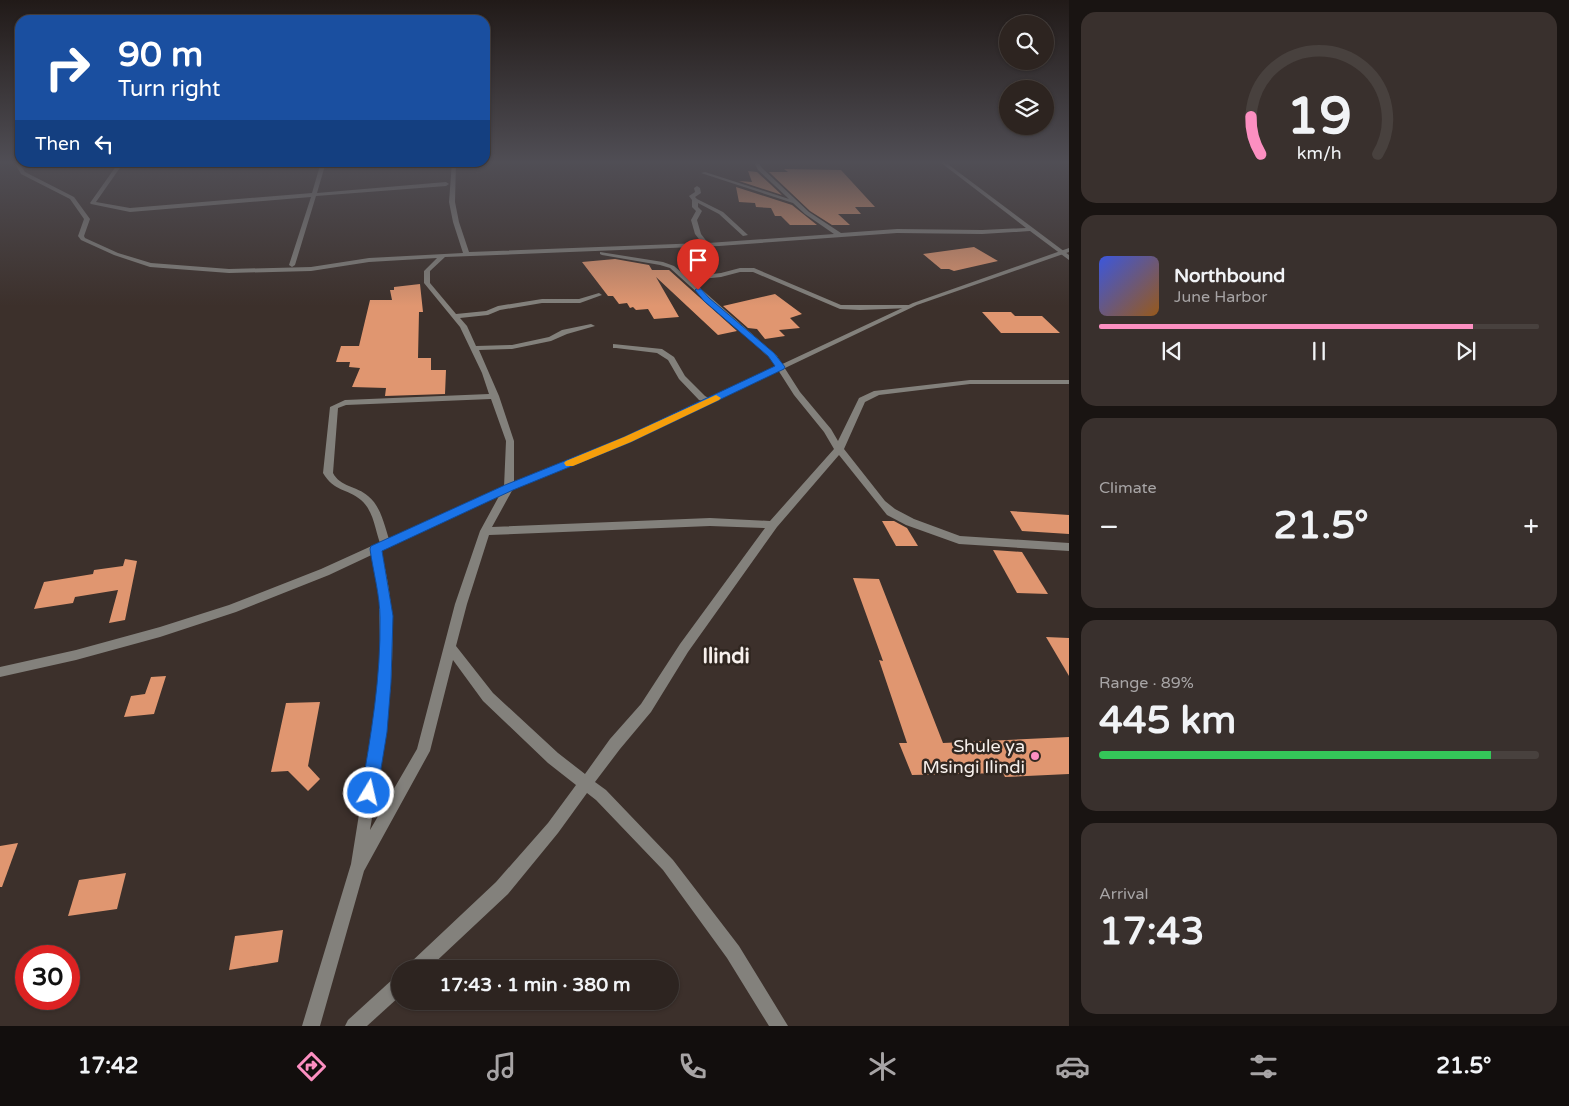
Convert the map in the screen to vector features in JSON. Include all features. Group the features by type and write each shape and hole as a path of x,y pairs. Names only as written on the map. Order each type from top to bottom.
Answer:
{"street":[{"path":"80,210 87,219 81,236 83,239 116,254 150,265 216,270 311,269 366,260 706,244 897,231 982,232 1030,230"},
{"path":"292,265 309,210"},
{"path":"454,210 466,254"},
{"path":"698,210 694,220 698,234 706,244"},
{"path":"715,210 721,213 745,235"},
{"path":"804,210 840,235"},
{"path":"1004,210 1030,230 1065,251 1069,258"},
{"path":"575,249 661,263 672,267 771,354 797,393 828,431 839,449 891,512 910,522 959,540 1069,547"},
{"path":"0,672 76,655 205,618 317,576 509,487 628,440 910,306 1065,251"},
{"path":"357,868 423,751 461,604 484,531 509,487 510,441 495,396 475,348 456,316 427,283 427,271 442,256"},
{"path":"685,279 715,276 740,270 754,270 840,307 910,306"},
{"path":"456,316 488,313 498,308 542,301 580,301 599,295"},
{"path":"475,348 512,347 551,339 565,332 591,326"},
{"path":"616,346 659,351 671,359 682,377 702,398 710,401"},
{"path":"426,960 502,888 536,850 586,783 646,708 684,648 772,525 839,449 862,400 871,395 970,382 1069,382"},
{"path":"311,1026 357,868 379,732 384,682 386,616 381,547 374,511 366,499 353,490 336,485 328,473 334,408 345,403 495,396"},
{"path":"484,531 523,531 721,521 772,525"},
{"path":"450,648 488,697 553,758 601,795 668,865 733,952 779,1026"},
{"path":"354,1026 391,992"}],"building":[{"path":"772,210 798,210 817,225 790,225 781,216 775,216"},
{"path":"809,210 857,210 861,214 838,214 850,225 832,225"},
{"path":"974,247 998,261 954,271 941,269 923,254"},
{"path":"615,259 649,265 652,270 669,270 737,331 718,335 656,277 679,317 654,319 648,309 636,310 633,307 630,308 627,303 619,304 613,296 608,296 582,262"},
{"path":"420,284 423,312 419,312 418,358 431,358 431,370 446,370 445,394 385,396 386,388 352,387 360,368 349,367 350,362 336,362 341,346 359,346 370,300 392,300 390,290 394,290 394,287"},
{"path":"775,294 802,314 790,318 800,328 779,330 785,336 765,339 757,329 748,328 723,306"},
{"path":"982,312 1011,312 1015,316 1042,316 1060,333 1001,333"},
{"path":"1010,511 1069,515 1069,534 1022,531"},
{"path":"882,521 894,521 907,528 918,546 896,546"},
{"path":"993,550 1022,552 1048,594 1017,593"},
{"path":"125,559 137,561 125,620 109,623 118,590 75,597 73,603 34,609 44,582 93,574 94,570 123,566"},
{"path":"853,578 879,579 943,743 1069,737 1069,774 1005,777 1003,773 912,775 899,743 907,743 879,660 883,661"},
{"path":"1046,637 1069,638 1069,676"},
{"path":"166,676 154,714 124,717 131,696 145,694 151,677"},
{"path":"320,702 308,766 320,779 308,791 288,771 271,772 286,703"},
{"path":"18,843 2,887 0,887 0,846"},
{"path":"126,873 117,909 68,916 79,880"},
{"path":"283,930 278,962 229,970 235,936"}],"slow traffic":[{"path":"569,463 628,440 716,398"}],"place":[{"name":"Shule ya Msingi Ilindi","path":"1035,756"}],"district":[{"name":"Ilindi","path":"726,656"}],"route":[{"path":"369,793 379,732 384,682 386,616 376,549 509,487 628,440 780,367 771,354 707,300 698,290"}]}
